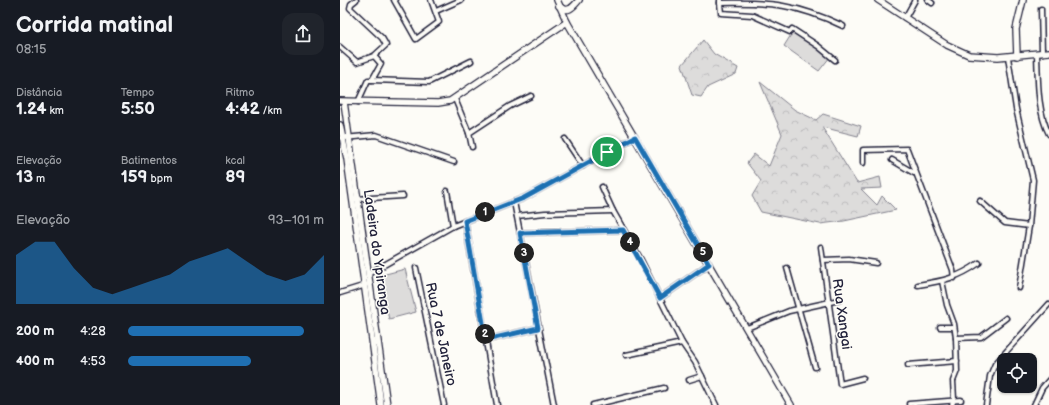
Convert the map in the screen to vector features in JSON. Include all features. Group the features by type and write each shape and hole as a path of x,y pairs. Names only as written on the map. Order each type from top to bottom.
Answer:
{"main road":[{"path":"342,102 438,104 455,99 568,22 576,0"},
{"path":"557,3 565,10 573,7 579,0"},
{"path":"878,0 961,53 986,58 1049,52"},
{"path":"1017,56 1016,29 1023,0"},
{"path":"557,3 791,405"},
{"name":"Ladeira do Ypiranga","path":"342,102 366,275 381,405"},
{"name":"Ladeira do Ypiranga","path":"340,125 346,137"},
{"name":"Ladeira do Ypiranga","path":"367,285 387,405"}],"street":[{"path":"340,47 357,62 374,56 385,47 386,43 349,6 356,0"},
{"path":"394,0 416,39 439,23 431,0"},
{"path":"436,11 461,0"},
{"path":"905,18 915,0"},
{"path":"835,60 792,28 790,32 752,15 721,13 720,1 781,4 808,11 843,26"},
{"path":"1041,9 1041,105 1044,122 1049,134"},
{"path":"372,80 381,64 374,56"},
{"path":"1008,57 1016,109 1032,180 1029,226 1019,288"},
{"path":"358,102 368,80 429,82 472,61"},
{"path":"469,133 510,106 531,96"},
{"path":"455,99 469,133 472,147"},
{"path":"346,137 376,135 454,162"},
{"path":"366,275 454,226 514,202 635,137"},
{"path":"565,139 583,166"},
{"path":"863,163 863,150 907,149 953,270 954,278"},
{"path":"892,160 915,173"},
{"path":"602,187 682,343 702,376 716,405"},
{"path":"447,191 454,226"},
{"path":"355,200 403,196"},
{"path":"980,201 1005,223 1029,226"},
{"path":"514,202 554,405"},
{"path":"517,216 545,213 613,211"},
{"path":"465,221 497,405"},
{"path":"520,233 623,230"},
{"name":"Rua Xangai","path":"821,247 840,384 863,378"},
{"path":"823,260 849,260 876,263"},
{"path":"918,285 954,278 967,272 979,262"},
{"path":"660,298 709,264"},
{"name":"Rua 7 de Janeiro","path":"416,268 444,405"},
{"path":"787,268 798,308 807,333 815,367"},
{"path":"942,281 956,338 957,372 953,381 952,403"},
{"path":"340,293 367,285"},
{"path":"747,328 764,320 798,308 839,300"},
{"path":"986,405 990,376 995,364 1049,304"},
{"path":"956,338 981,337 1006,318"},
{"path":"940,328 954,327"},
{"path":"486,340 538,328"},
{"path":"626,355 682,343"},
{"path":"908,365 957,361"},
{"path":"690,380 702,376"},
{"path":"1034,405 1042,388 1049,380"},
{"path":"592,405 664,388"},
{"path":"909,404 952,403 961,400"}],"green space":[{"path":"794,30 830,57 819,71 784,46"},
{"path":"703,40 714,54 738,68 736,74 708,87 701,97 692,95 682,65"},
{"path":"760,82 795,110 816,120 823,114 861,126 858,136 822,127 857,183 880,177 882,188 861,189 877,205 882,196 896,210 844,221 820,224 761,212 752,196 761,181 747,163 754,154 769,166 782,134"},
{"path":"405,269 416,312 389,319 378,276"}],"route":[{"path":"635,137 709,264 660,298 641,260 623,230 520,233 538,328 486,340 465,221 524,198 607,152 635,137"}]}
